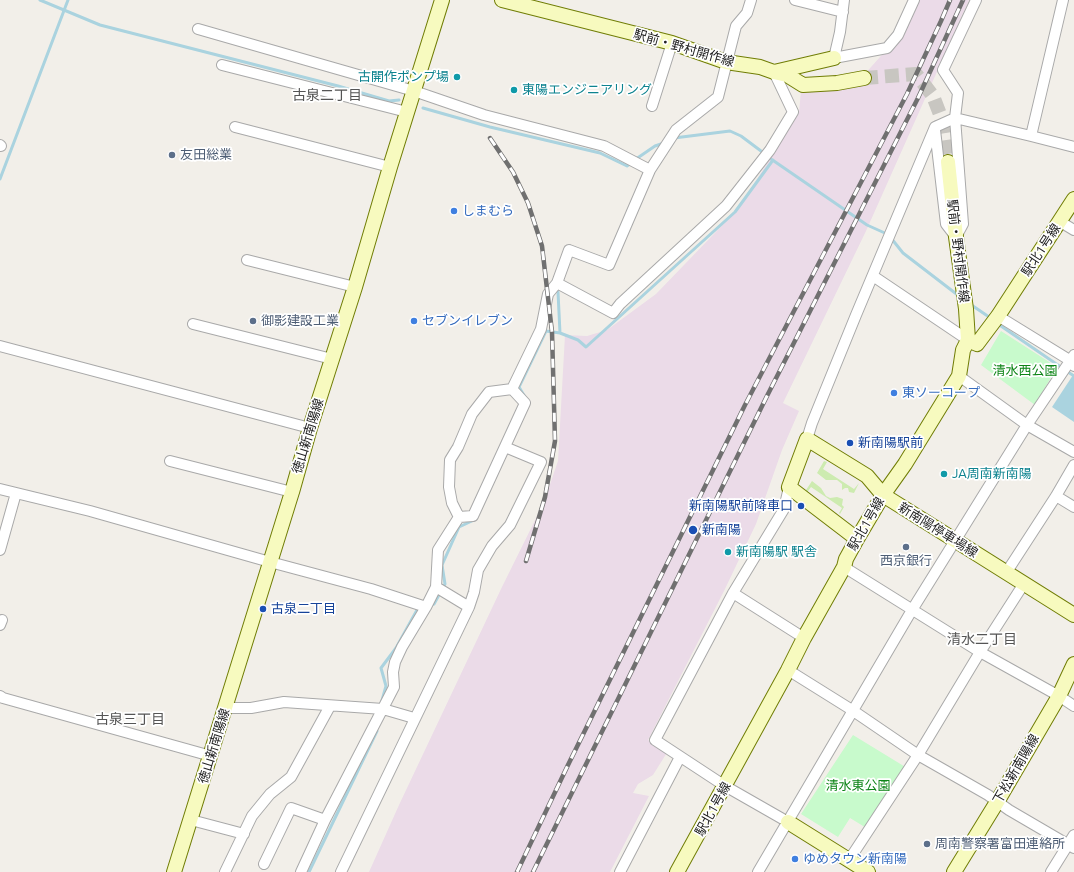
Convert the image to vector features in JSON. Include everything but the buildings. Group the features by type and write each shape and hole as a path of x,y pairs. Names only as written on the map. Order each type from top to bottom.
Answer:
{"street":[{"name":"徳山新南陽線","path":"174,872 226,708 310,428 355,287 390,167 442,0"},
{"name":"駅前・野村開作線","path":"502,0 672,43 726,62 760,67 787,75 803,85 837,84 864,78"},
{"path":"512,389 541,329 548,294 556,283 569,250 609,265 650,170 676,130 718,97 736,26 746,13 751,0"},
{"path":"795,0 843,12"},
{"path":"834,58 840,32 844,0"},
{"path":"556,283 612,312 726,206 770,150 793,112 774,72 834,58 887,48 898,35 914,0"},
{"path":"935,127 946,224 956,237 963,224 955,118 958,93 943,70 976,0"},
{"path":"1031,136 1063,0"},
{"path":"198,29 414,91 484,115 604,146 650,170"},
{"path":"652,106 672,43"},
{"path":"222,65 407,112"},
{"path":"868,872 788,822 725,786 655,740 734,593 784,508 789,487 812,423 935,127 955,118 1074,148"},
{"path":"235,127 390,167"},
{"name":"駅前・野村開作線","path":"948,162 966,309 968,340"},
{"name":"駅北1号線","path":"677,872 788,670 857,539 883,494 908,458 959,376 963,350 968,340 977,344 998,316 1074,199"},
{"path":"1059,221 1074,230"},
{"path":"247,260 355,287"},
{"path":"873,276 968,340"},
{"path":"758,872 852,710 955,540 1027,425 1073,361 998,316"},
{"path":"193,324 332,359"},
{"path":"0,346 310,428"},
{"path":"959,376 1027,425 1074,452"},
{"path":"460,517 473,516 525,403 512,389"},
{"path":"460,517 452,503 449,487 450,460 458,447 472,414 488,392 512,389"},
{"name":"新南陽停車場線","path":"807,439 867,476 883,494 1074,616"},
{"path":"341,872 414,718 469,607 474,592 478,570 492,546 510,525 541,462 505,447"},
{"path":"170,461 292,492"},
{"path":"1006,573 1056,496 1074,465"},
{"path":"789,487 857,539"},
{"path":"0,489 90,511 371,589 426,607"},
{"path":"0,550 16,493"},
{"path":"1056,496 1074,507"},
{"path":"301,872 325,820 394,687 393,672 395,662 436,586 438,550 460,517"},
{"path":"844,566 980,652 1074,706"},
{"path":"849,860 918,755 980,652 1024,585"},
{"path":"436,586 469,607"},
{"path":"734,593 804,638"},
{"name":"下松新南陽線","path":"954,872 1059,696 1074,664"},
{"path":"788,670 852,710 918,755 1071,846"},
{"path":"0,696 211,756"},
{"path":"226,708 251,708 284,702 383,709 414,718"},
{"path":"226,872 252,816 270,794 291,777 330,706"},
{"path":"620,872 680,757"},
{"path":"264,864 291,808 325,820"},
{"path":"191,820 244,834"},
{"path":"1051,872 1071,846 1074,835"}],"shaded area":[{"path":"918,0 969,0 866,231 783,403 799,411 782,450 756,524 724,591 648,740 668,751 653,775 638,784 633,793 649,796 610,872 369,872 501,589 544,502 558,461 565,335 587,336 607,330 656,294 738,209 799,113 801,90 855,85 904,30"}],"green space":[{"name":"清水西公園","path":"1001,331 1057,367 1035,405 981,365"},
{"path":"824,461 827,462 823,469 854,489 859,483 854,493 849,492 848,488 842,490 842,484 837,480 826,480 817,473"},
{"path":"812,481 821,488 826,496 830,498 837,497 843,499 842,505 844,507 840,514 839,513 842,508 811,487 806,494 804,493"},
{"name":"清水東公園","path":"853,735 907,768 868,829 850,818 838,837 801,814"}],"water":[{"path":"1073,375 1074,376 1074,422 1052,407"}],"waterway":[{"path":"40,0 100,25 338,86 389,101 399,100"},
{"path":"0,179 68,0"},
{"path":"423,108 490,127 600,153 627,166 631,163"},
{"path":"674,138 730,131 741,136 765,154"},
{"path":"636,159 655,146 664,143"},
{"path":"771,159 867,225 887,234"},
{"path":"525,397 519,387 546,331 560,333 578,340 586,347 735,212 773,160"},
{"path":"891,238 903,253 959,296"},
{"path":"558,292 560,333"},
{"path":"970,304 992,319"},
{"path":"998,324 1074,376"},
{"path":"430,605 434,604 445,584 442,565 459,527 474,520"},
{"path":"381,704 386,686 381,668 396,648 417,610 421,609"},
{"path":"309,872 377,731"}],"tunnel":[{"path":"864,78 916,74 933,96 941,117 948,162"}],"railway":[{"path":"517,872 745,405 907,94 950,0"},
{"path":"533,872 767,396 918,98 963,0"},
{"path":"490,138 513,172 528,203 542,246 552,332 555,441 545,497 526,561"}],"place":[{"name":"古開作ポンプ場","path":"457,77"},
{"name":"東陽エンジニアリング","path":"514,90"},
{"name":"友田総業","path":"172,155"},
{"name":"しまむら","path":"454,211"},
{"name":"御影建設工業","path":"253,321"},
{"name":"セブンイレブン","path":"414,321"},
{"name":"東ソーコープ","path":"894,393"},
{"name":"新南陽駅前","path":"850,443"},
{"name":"JA周南新南陽","path":"944,474"},
{"name":"新南陽駅前降車口","path":"801,506"},
{"name":"新南陽","path":"693,530"},
{"name":"西京銀行","path":"906,547"},
{"name":"新南陽駅 駅舎","path":"728,552"},
{"name":"古泉二丁目","path":"263,609"},
{"name":"周南警察署富田連絡所","path":"927,844"},
{"name":"ゆめタウン新南陽","path":"795,859"}],"district":[{"name":"古泉二丁目","path":"327,95"},
{"name":"清水二丁目","path":"982,639"},
{"name":"古泉三丁目","path":"130,719"}]}
